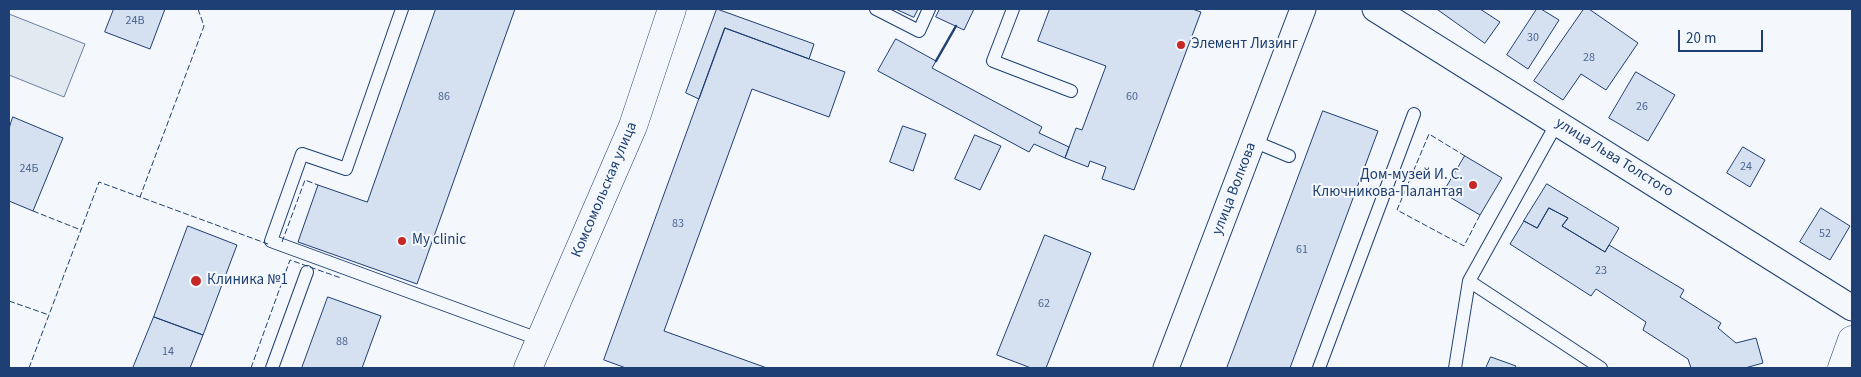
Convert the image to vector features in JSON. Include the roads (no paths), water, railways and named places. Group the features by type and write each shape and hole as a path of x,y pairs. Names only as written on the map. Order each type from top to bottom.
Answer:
{"main road":[{"name":"Комсомольская улица","path":"528,368 633,126 672,9"},
{"path":"1842,368 1852,340"}],"street":[{"name":"улица Волкова","path":"1166,368 1303,9"},
{"name":"улица Льва Толстого","path":"1375,9 1852,308"}],"lane":[{"path":"402,9 346,169 302,154 271,241 541,340"},
{"path":"876,9 919,31 929,9"},
{"path":"1013,9 993,61 1070,91"},
{"path":"1319,368 1414,114"},
{"path":"1456,368 1469,281 1557,123"},
{"path":"1252,141 1289,156"},
{"path":"272,368 307,272"},
{"path":"1469,281 1600,368"}],"place":[{"name":"Элемент Лизинг","path":"1181,45"},
{"name":"Дом-музей И. С. Ключникова-Палантая","path":"1473,185"},
{"name":"My clinic","path":"402,241"},
{"name":"Клиника №1","path":"196,281"}]}
